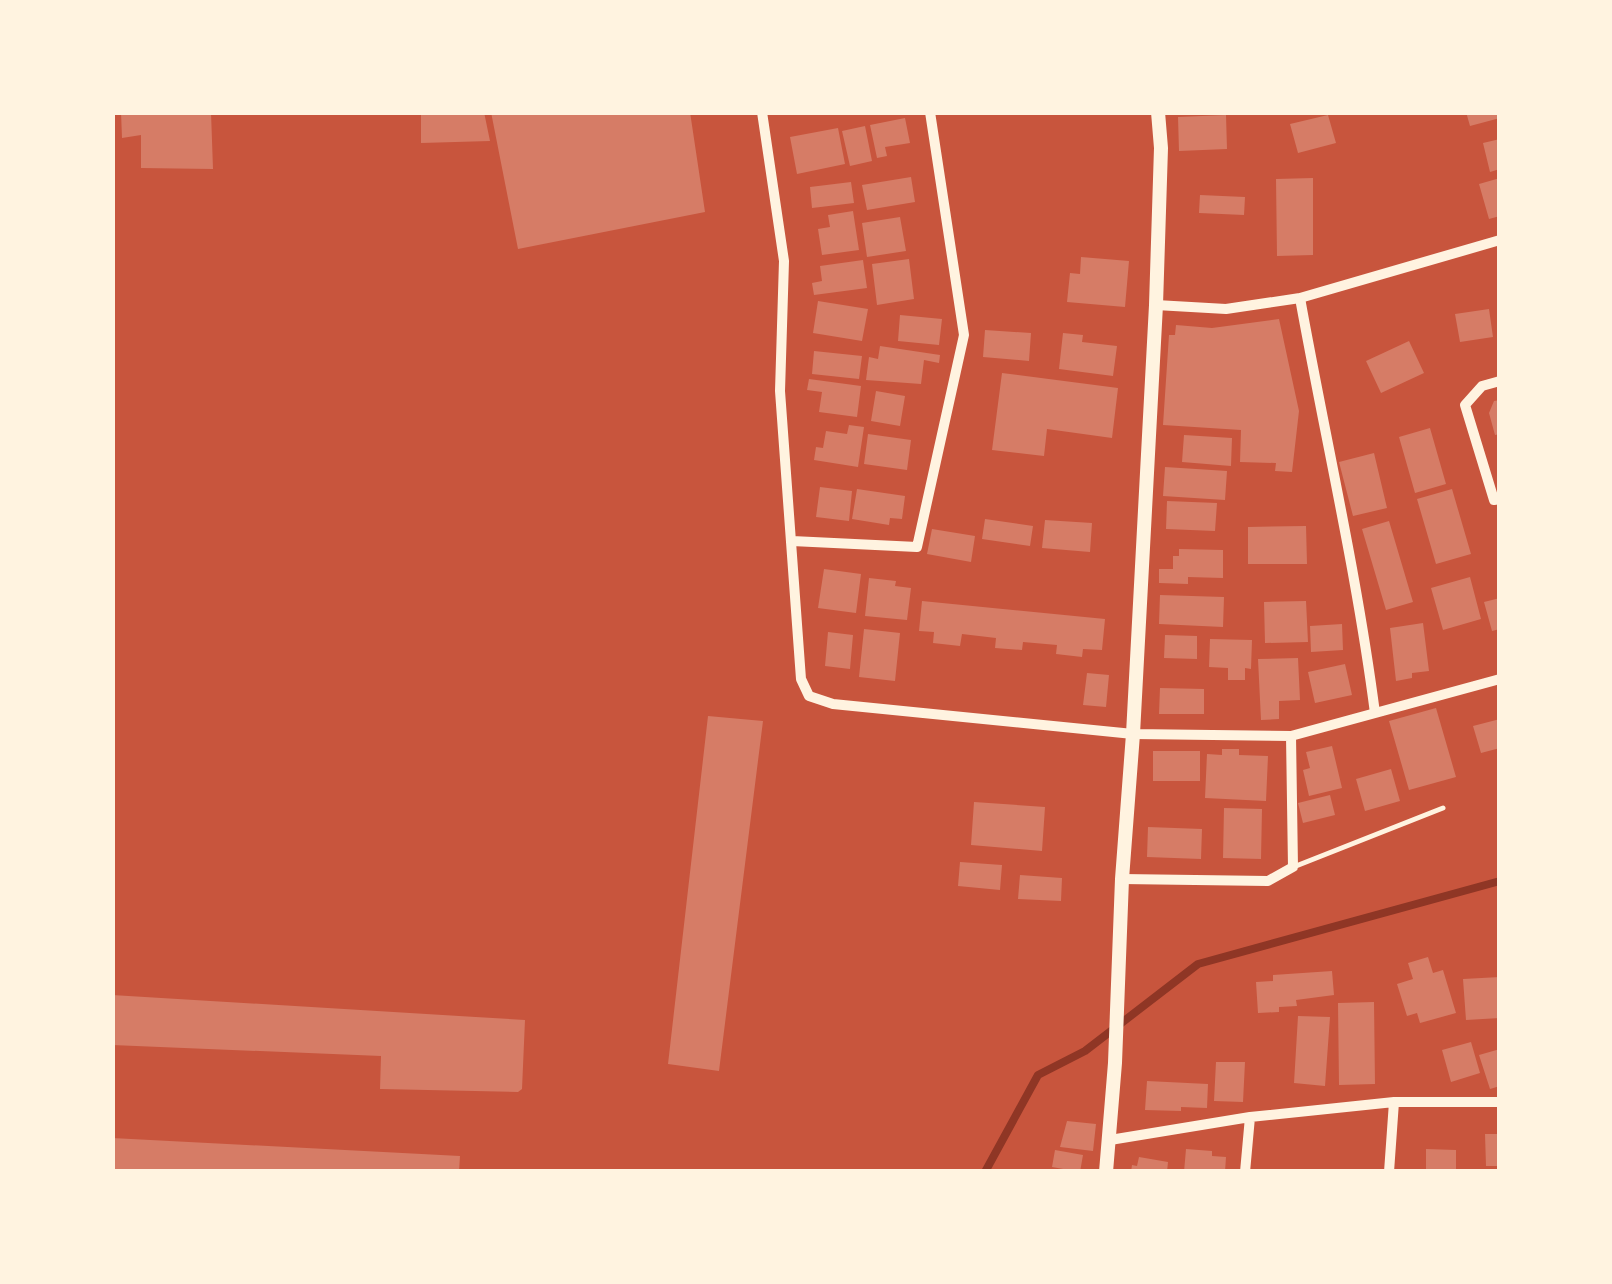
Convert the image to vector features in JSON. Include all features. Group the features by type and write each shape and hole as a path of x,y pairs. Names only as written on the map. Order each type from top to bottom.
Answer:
{"street":[{"path":"762,112 784,262 780,391 801,679 809,696 833,704 1133,734 1291,736 1500,679"},
{"path":"792,541 917,547 964,334 930,112"},
{"path":"1106,1172 1156,304 1161,148 1158,112"},
{"path":"1156,304 1226,309 1300,298 1500,240"},
{"path":"1300,298 1328,457 1363,618 1375,714"},
{"path":"1500,381 1482,386 1464,405 1494,500 1500,499"},
{"path":"1122,879 1268,881 1293,867 1291,736"},
{"path":"1110,1140 1250,1116 1394,1102 1500,1102"},
{"path":"1389,1172 1394,1102"},
{"path":"1245,1172 1250,1116"}],"lane":[{"path":"1293,867 1443,808"}],"building":[{"path":"121,112 211,112 213,169 141,168 141,135 122,138"},
{"path":"421,112 484,112 490,141 421,143"},
{"path":"491,112 690,112 705,212 518,249"},
{"path":"1466,112 1500,112 1500,118 1470,126"},
{"path":"1226,115 1227,149 1179,151 1178,117"},
{"path":"1328,115 1336,143 1298,153 1290,124"},
{"path":"905,118 910,143 885,147 887,156 877,158 870,125"},
{"path":"865,126 872,161 850,166 842,131"},
{"path":"838,128 845,164 797,174 790,137"},
{"path":"1500,139 1500,169 1490,172 1483,143"},
{"path":"911,177 915,202 867,210 862,185"},
{"path":"1313,178 1313,255 1277,256 1276,179"},
{"path":"1500,178 1500,216 1489,219 1479,184"},
{"path":"851,182 854,203 812,208 810,187"},
{"path":"1200,195 1245,197 1244,215 1199,213"},
{"path":"853,211 859,250 822,255 818,229 830,227 828,215"},
{"path":"900,217 906,251 867,257 862,223"},
{"path":"1081,257 1129,261 1125,307 1067,302 1070,273 1080,274"},
{"path":"909,259 914,299 877,305 872,264"},
{"path":"863,260 867,288 814,295 812,283 822,281 820,266"},
{"path":"818,301 868,309 862,341 813,333"},
{"path":"1489,309 1493,337 1460,342 1455,314"},
{"path":"900,315 942,319 939,345 898,341"},
{"path":"1279,319 1299,411 1292,472 1275,471 1276,463 1240,462 1241,430 1163,425 1169,335 1175,335 1176,325 1212,328"},
{"path":"985,330 1031,333 1029,361 983,357"},
{"path":"1063,333 1083,335 1082,342 1117,346 1113,376 1059,369"},
{"path":"1409,341 1424,373 1381,393 1366,361"},
{"path":"880,346 940,355 939,363 924,360 921,384 866,380 869,357 878,359"},
{"path":"814,351 862,356 859,379 812,374"},
{"path":"1002,373 1118,388 1112,438 1047,429 1044,456 992,450"},
{"path":"809,379 861,386 857,417 819,412 822,392 807,390"},
{"path":"876,391 905,396 900,426 871,421"},
{"path":"1500,400 1500,434 1495,435 1489,413 1494,401"},
{"path":"849,425 864,427 858,467 814,460 816,447 823,448 826,431 847,434"},
{"path":"1430,428 1446,484 1415,493 1399,437"},
{"path":"868,434 911,440 907,470 864,464"},
{"path":"1184,435 1232,438 1231,466 1182,462"},
{"path":"1374,453 1387,508 1353,516 1339,462"},
{"path":"1165,467 1227,471 1225,500 1163,496"},
{"path":"820,487 852,491 849,521 816,517"},
{"path":"857,489 905,496 902,519 890,518 889,525 852,519"},
{"path":"1452,489 1471,554 1436,564 1417,499"},
{"path":"1167,501 1217,503 1215,531 1166,529"},
{"path":"985,519 1033,526 1030,546 982,539"},
{"path":"1045,520 1092,523 1090,552 1042,548"},
{"path":"1389,521 1413,602 1386,610 1362,529"},
{"path":"1306,526 1307,564 1248,564 1248,527"},
{"path":"932,529 975,536 971,562 927,554"},
{"path":"1179,549 1223,550 1223,578 1188,577 1188,584 1159,583 1159,569 1173,569 1173,556 1179,556"},
{"path":"824,569 861,574 856,613 818,608"},
{"path":"1470,577 1481,619 1443,630 1431,588"},
{"path":"869,578 896,581 895,586 911,588 907,620 865,616"},
{"path":"1160,595 1224,597 1223,627 1159,624"},
{"path":"1500,598 1500,629 1492,631 1484,602"},
{"path":"922,601 1105,619 1102,650 1083,649 1082,657 1056,654 1057,645 1023,642 1022,650 995,648 996,638 962,634 960,646 933,643 934,632 919,631"},
{"path":"1306,601 1308,642 1265,643 1264,602"},
{"path":"1423,623 1429,671 1412,673 1412,678 1396,681 1390,628"},
{"path":"1342,624 1343,650 1311,652 1310,626"},
{"path":"864,629 900,633 895,681 859,677"},
{"path":"828,632 853,635 850,669 825,666"},
{"path":"1165,635 1197,636 1197,659 1164,658"},
{"path":"1210,639 1252,640 1251,669 1245,668 1245,680 1228,680 1228,668 1209,667"},
{"path":"1298,658 1300,700 1279,701 1279,719 1261,720 1258,659"},
{"path":"1345,664 1352,695 1315,703 1308,672"},
{"path":"1087,673 1109,675 1106,707 1083,705"},
{"path":"1160,688 1204,689 1204,714 1159,714"},
{"path":"1436,708 1456,777 1409,790 1389,721"},
{"path":"708,716 763,721 719,1071 668,1064"},
{"path":"1500,719 1500,748 1481,753 1473,726"},
{"path":"1332,746 1342,788 1309,796 1303,770 1310,768 1306,752"},
{"path":"1222,749 1239,749 1239,755 1268,756 1266,801 1205,798 1207,754 1222,755"},
{"path":"1153,751 1200,751 1200,781 1153,781"},
{"path":"1391,769 1400,801 1365,811 1356,779"},
{"path":"1330,795 1335,815 1303,823 1298,803"},
{"path":"974,802 1045,807 1042,851 971,845"},
{"path":"1224,808 1262,809 1261,859 1223,858"},
{"path":"1148,827 1202,829 1201,859 1147,857"},
{"path":"960,862 1002,865 1000,890 958,886"},
{"path":"1020,875 1062,878 1061,901 1018,899"},
{"path":"1428,957 1433,973 1443,970 1456,1013 1420,1023 1417,1013 1407,1016 1397,984 1413,979 1408,963"},
{"path":"1332,971 1334,995 1296,1000 1297,1006 1258,1013 1256,982 1273,981 1273,975"},
{"path":"1500,977 1500,1018 1466,1020 1463,979"},
{"path":"112,995 525,1020 522,1089 380,1089 381,1056 112,1045"},
{"path":"1374,1002 1375,1084 1339,1085 1338,1003"},
{"path":"1298,1016 1330,1017 1325,1086 1294,1083"},
{"path":"1471,1042 1480,1073 1451,1082 1442,1050"},
{"path":"1500,1049 1500,1086 1490,1089 1479,1055"},
{"path":"1216,1062 1245,1062 1243,1102 1214,1101"},
{"path":"1147,1081 1208,1084 1207,1108 1145,1110"},
{"path":"1067,1121 1096,1124 1093,1151 1060,1147"},
{"path":"1485,1134 1500,1134 1500,1166 1486,1166"},
{"path":"112,1138 460,1156 459,1172 112,1172"},
{"path":"1186,1149 1212,1151 1212,1156 1226,1157 1225,1172 1184,1172"},
{"path":"1426,1149 1456,1150 1456,1172 1426,1172"},
{"path":"1055,1150 1083,1155 1080,1172 1052,1167"},
{"path":"1139,1157 1168,1162 1167,1172 1131,1172"}],"waterway":[{"path":"985,1172 1038,1075 1085,1051 1198,964 1500,881"}]}
